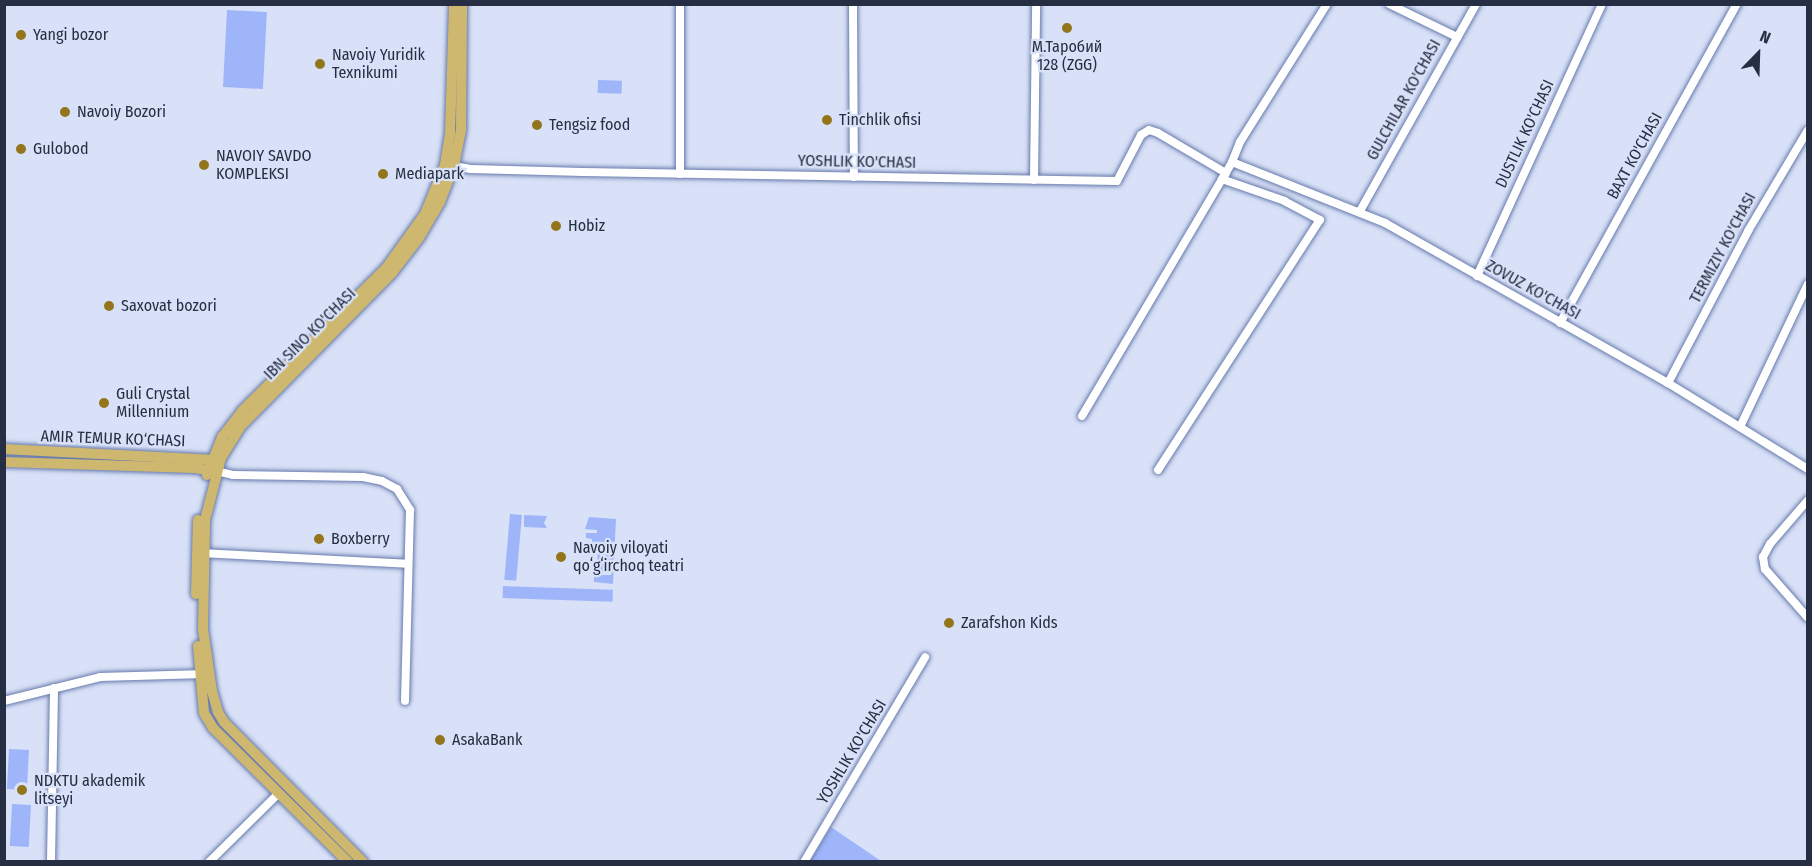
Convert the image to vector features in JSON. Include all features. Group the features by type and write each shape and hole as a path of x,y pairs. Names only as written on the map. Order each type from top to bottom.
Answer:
{"main road":[{"path":"450,166 454,4"},
{"path":"348,861 213,728 204,713 205,674 196,621 200,553 198,521 222,437 242,411 387,267 425,214 450,166 461,129 462,4"},
{"name":"AMIR TEMUR KO‘CHASI","path":"4,449 214,465"},
{"name":"AMIR TEMUR KO‘CHASI","path":"4,462 214,465"},
{"path":"205,674 224,722 363,861"}],"street":[{"path":"680,4 680,174"},
{"path":"853,4 854,177"},
{"path":"1034,180 1036,4"},
{"path":"1082,416 1224,176 1240,142 1327,4"},
{"path":"1389,4 1457,37"},
{"name":"GULCHILAR KO'CHASI","path":"1360,211 1476,4"},
{"name":"DUSTLIK KO'CHASI","path":"1477,276 1602,4"},
{"name":"BAXT KO'CHASI","path":"1560,323 1737,4"},
{"name":"YOSHLIK KO'CHASI","path":"450,166 680,174 1117,182 1141,135 1149,130 1158,133 1224,176"},
{"name":"TERMIZIY KO'CHASI","path":"1668,383 1748,231 1808,130"},
{"name":"ZOVUZ KO'CHASI","path":"1232,162 1360,211 1668,383 1808,469"},
{"path":"1158,470 1320,220 1285,201 1224,176"},
{"path":"1740,427 1808,284"},
{"path":"214,465 233,475 363,477 398,489 411,510 405,701"},
{"path":"1808,500 1770,544 1763,557 1765,569 1808,618"},
{"path":"200,553 408,564"},
{"name":"YOSHLIK KO'CHASI","path":"804,861 926,657"},
{"path":"4,701 100,677 205,674"},
{"path":"51,861 54,688"},
{"path":"209,861 279,793"}],"shaded area":[{"path":"227,10 267,12 263,89 223,87"},
{"path":"598,80 622,81 622,94 598,93"},
{"path":"510,514 522,515 516,581 504,580"},
{"path":"524,515 547,516 544,523 547,528 524,527"},
{"path":"589,517 616,519 613,584 594,582 594,575 611,575 611,572 597,571 598,544 592,544 592,539 586,538 586,533 597,533 597,530 585,529"},
{"path":"503,586 613,590 613,602 503,598"},
{"path":"9,749 29,750 27,790 7,789"},
{"path":"12,804 31,805 29,847 10,846"},
{"path":"831,827 881,861 810,861"}],"place":[{"name":"М.Таробий 128 (ZGG)","path":"1067,28"},
{"name":"Yangi bozor","path":"21,35"},
{"name":"Navoiy Yuridik Texnikumi","path":"320,64"},
{"name":"Navoiy Bozori","path":"65,112"},
{"name":"Tinchlik ofisi","path":"827,120"},
{"name":"Tengsiz food","path":"537,125"},
{"name":"Gulobod","path":"21,149"},
{"name":"NAVOIY SAVDO KOMPLEKSI","path":"204,165"},
{"name":"Mediapark","path":"383,174"},
{"name":"Hobiz","path":"556,226"},
{"name":"Saxovat bozori","path":"109,306"},
{"name":"Guli Crystal Millennium","path":"104,403"},
{"name":"Boxberry","path":"319,539"},
{"name":"Navoiy viloyati qoʻgʻirchoq teatri","path":"561,557"},
{"name":"Zarafshon Kids","path":"949,623"},
{"name":"AsakaBank","path":"440,740"},
{"name":"NDKTU akademik litseyi","path":"22,790"}]}
